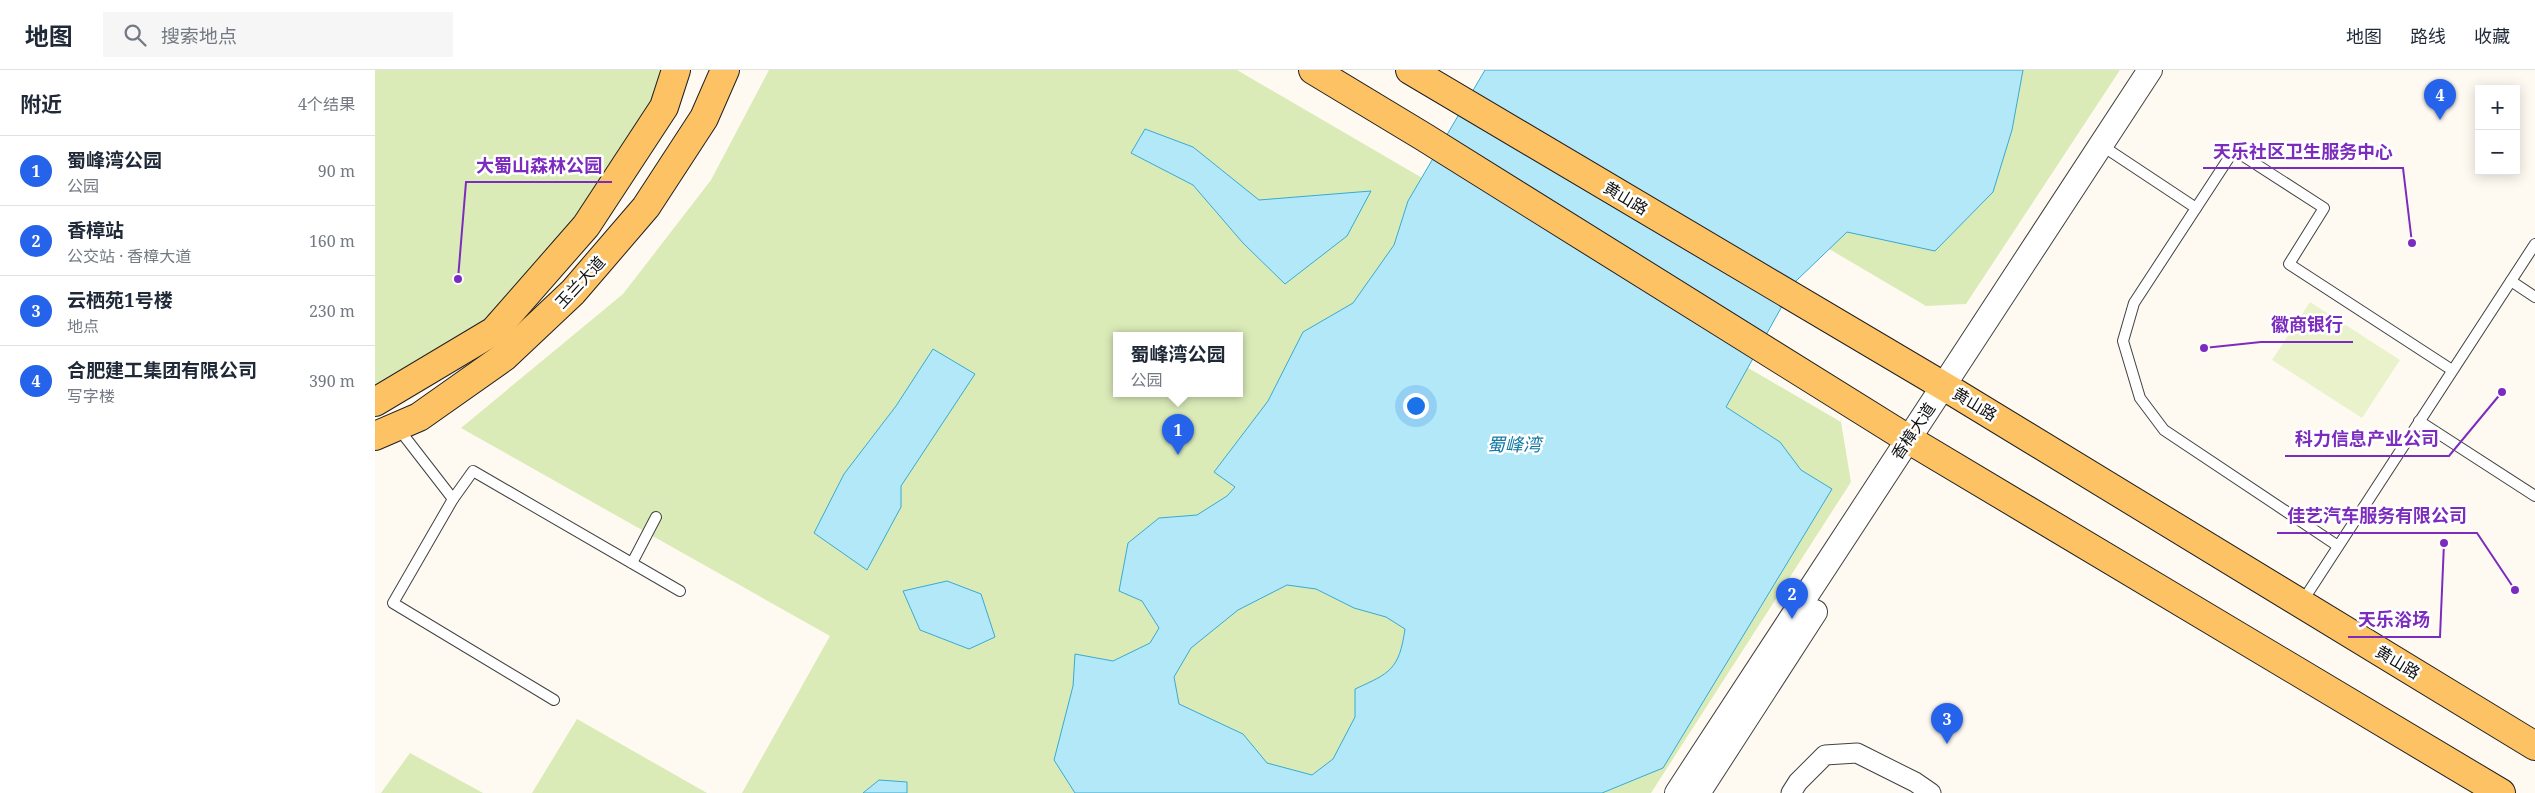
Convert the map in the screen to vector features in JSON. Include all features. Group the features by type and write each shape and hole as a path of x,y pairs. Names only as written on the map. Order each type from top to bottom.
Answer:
{"main road":[{"name":"玉兰大道","path":"375,402 494,331 586,226 664,107 676,70"},
{"name":"玉兰大道","path":"382,434 419,417 504,357 573,292 646,207 704,118 725,70"},
{"path":"1313,70 1915,442 2501,793"},
{"name":"黄山路","path":"1410,70 1951,390 2535,746"}],"street":[{"name":"香樟大道","path":"2107,148 2150,70"},
{"name":"香樟大道","path":"1677,793 1951,390 2107,148 2165,70"},
{"name":"香樟大道","path":"1698,793 1915,442"},
{"path":"1791,793 1798,782 1825,755 1857,752 1915,782 1931,793"}],"lane":[{"path":"2107,148 2196,208"},
{"path":"2338,546 2164,430 2140,398 2123,341 2134,303 2234,150 2324,208 2289,264 2452,370"},
{"path":"2301,603 2535,244"},
{"path":"2511,281 2535,297"},
{"path":"2419,422 2535,496"},
{"path":"382,434 453,499"},
{"path":"554,700 393,603 453,499 473,471 680,591"},
{"path":"632,564 656,517"}],"green space":[{"path":"375,70 676,70 664,107 494,331 375,402"},
{"path":"769,70 1237,70 1841,422 1851,482 1651,793 742,793 830,636 461,428 623,294 711,180"},
{"path":"1525,70 2120,70 1966,304 1926,306"},
{"path":"2310,302 2400,360 2362,418 2272,360"},
{"path":"577,719 707,793 532,793"},
{"path":"410,753 483,793 381,793"}],"water":[{"name":"蜀峰湾","path":"1485,70 2023,70 2012,130 1993,192 1935,251 1847,232 1796,281 1726,407 1780,442 1801,470 1832,489 1663,768 1602,793 1075,793 1054,760 1073,686 1075,654 1113,661 1150,643 1159,628 1142,601 1119,591 1128,543 1159,518 1197,515 1227,496 1235,487 1214,472 1268,401 1303,332 1353,303 1394,245 1408,201","holes":["1287,585 1316,589 1354,608 1386,617 1405,629 1403,643 1396,662 1385,674 1355,689 1355,717 1333,759 1312,775 1267,763 1243,734 1179,704 1174,677 1191,648 1238,610"]},
{"path":"1145,129 1193,147 1259,200 1371,191 1347,236 1285,284 1243,243 1193,185 1131,153"},
{"path":"933,349 975,374 901,486 901,507 867,570 814,533 844,474 896,406"},
{"path":"947,581 981,594 995,637 969,649 920,630 903,591"},
{"path":"879,780 907,782 907,793 863,793"}],"place":[{"name":"合肥建工集团有限公司","path":"2440,120"},
{"name":"天乐社区卫生服务中心","path":"2412,243"},
{"name":"大蜀山森林公园","path":"458,279"},
{"name":"徽商银行","path":"2204,348"},
{"name":"科力信息产业公司","path":"2502,392"},
{"name":"蜀峰湾公园","path":"1178,455"},
{"name":"天乐浴场","path":"2444,543"},
{"name":"佳艺汽车服务有限公司","path":"2515,590"},
{"name":"香樟站","path":"1792,619"},
{"name":"云栖苑1号楼","path":"1947,744"}]}
